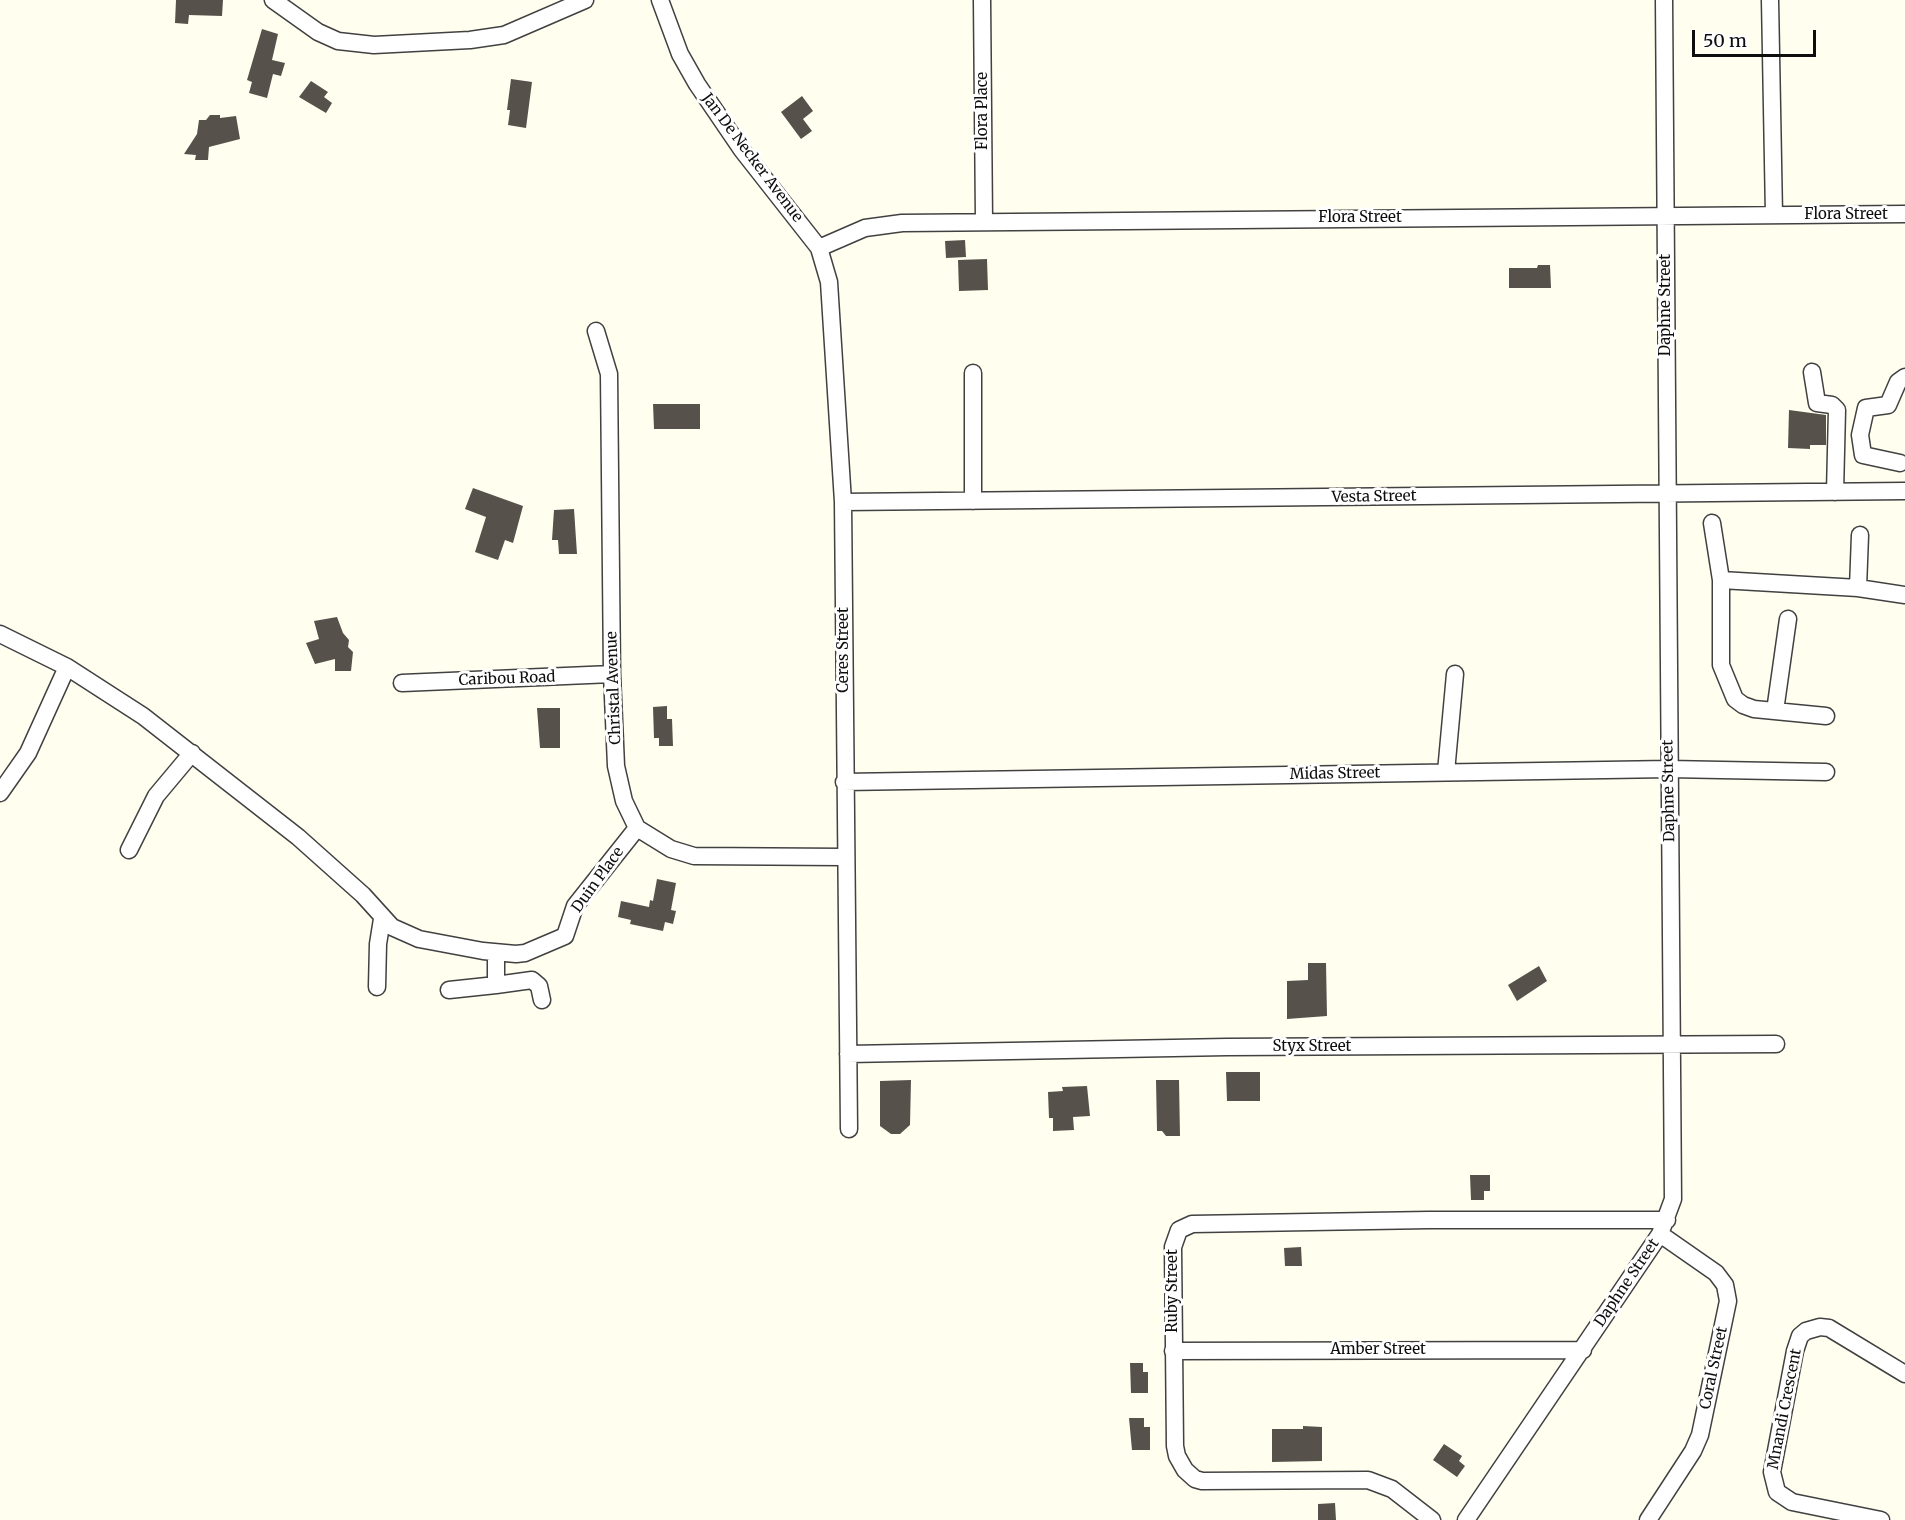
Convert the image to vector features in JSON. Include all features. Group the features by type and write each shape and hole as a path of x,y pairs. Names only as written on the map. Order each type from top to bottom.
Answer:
{"street":[{"path":"273,0 328,36 346,42 374,45 470,40 504,35 585,0"},
{"path":"645,0 662,7"},
{"name":"Flora Place","path":"982,0 984,221"},
{"name":"Daphne Street","path":"1466,1520 1664,1227 1674,1189 1666,494 1664,0"},
{"path":"1770,0 1774,215"},
{"name":"Jan De Necker Avenue","path":"662,7 680,54 709,104 819,248"},
{"name":"Flora Street","path":"819,248 845,235 881,224 984,221 1905,214"},
{"name":"Ceres Street","path":"819,248 828,274 834,326 843,502 844,857 849,1129"},
{"name":"Christal Avenue","path":"596,331 609,374 612,674 618,783 637,828"},
{"path":"1812,372 1816,402 1835,406 1837,410 1835,492"},
{"path":"973,373 973,501"},
{"path":"1900,463 1863,455 1860,435 1866,408 1888,405 1898,382 1905,377"},
{"name":"Vesta Street","path":"843,502 1905,491"},
{"path":"1712,523 1721,580 1721,665 1727,685 1735,699 1743,705 1775,711 1826,716"},
{"path":"1858,588 1860,535"},
{"path":"1721,580 1858,588 1905,595"},
{"path":"1775,711 1788,619"},
{"path":"0,634 67,667 143,716 298,837 363,895 382,919 398,932 418,939 496,953 496,985"},
{"path":"0,793 28,753 67,667"},
{"name":"Caribou Road","path":"402,683 612,674"},
{"path":"1446,772 1455,674"},
{"path":"129,850 156,796 192,753"},
{"name":"Midas Street","path":"844,782 1669,769 1827,772"},
{"path":"637,828 671,849 694,856 844,857"},
{"name":"Duin Place","path":"496,953 525,953 565,936 575,906 637,828"},
{"path":"377,987 378,944 382,919"},
{"path":"449,990 532,980 540,986 542,1000"},
{"name":"Styx Street","path":"848,1054 1776,1044"},
{"name":"Ruby Street","path":"1432,1520 1392,1489 1368,1480 1216,1481 1195,1479 1180,1463 1174,1446 1173,1351 1173,1241 1179,1230 1192,1224 1664,1227"},
{"name":"Coral Street","path":"1648,1520 1693,1451 1700,1435 1728,1301 1725,1285 1716,1273 1664,1227"},
{"name":"Mnandi Crescent","path":"1881,1520 1792,1502 1781,1497 1772,1479 1774,1456 1796,1351 1800,1336 1806,1332 1820,1327 1829,1328 1905,1374"},
{"name":"Amber Street","path":"1173,1351 1583,1350"}],"building":[{"path":"176,0 223,0 222,16 189,15 188,24 175,23"},
{"path":"262,29 278,34 272,60 285,63 281,76 273,74 267,98 249,93 252,82 247,80"},
{"path":"511,79 532,82 526,128 508,125 510,110 507,110"},
{"path":"311,81 328,92 324,97 332,103 326,113 299,97"},
{"path":"802,96 813,111 803,119 812,131 801,139 781,112"},
{"path":"210,115 220,115 220,118 236,116 240,139 209,147 208,160 195,160 196,155 184,154 197,134 199,120 206,120"},
{"path":"965,240 966,257 946,258 945,241"},
{"path":"987,259 988,290 959,291 958,260"},
{"path":"1538,265 1550,265 1551,288 1509,288 1509,268 1537,268"},
{"path":"653,404 700,404 700,429 654,429"},
{"path":"1789,410 1826,415 1826,445 1810,445 1810,449 1788,448"},
{"path":"473,488 523,506 513,543 505,540 498,560 475,552 486,517 465,509"},
{"path":"574,509 577,554 559,554 558,540 552,540 554,510"},
{"path":"337,617 343,633 349,640 348,647 353,652 351,671 335,671 335,659 315,664 306,643 319,639 314,621"},
{"path":"667,706 667,719 672,719 673,746 659,746 659,738 654,738 653,707"},
{"path":"537,708 560,708 560,748 540,748"},
{"path":"657,879 676,883 671,910 676,911 673,924 665,922 663,931 630,924 631,920 618,917 621,901 649,907 650,900 653,901"},
{"path":"1308,963 1326,963 1327,1016 1287,1019 1287,981 1308,980"},
{"path":"1539,966 1547,981 1517,1001 1508,985"},
{"path":"1226,1072 1260,1072 1260,1101 1227,1101"},
{"path":"911,1080 910,1125 900,1134 891,1134 880,1126 880,1081"},
{"path":"1156,1080 1179,1080 1180,1136 1166,1136 1162,1131 1157,1131"},
{"path":"1087,1086 1090,1116 1073,1117 1074,1130 1053,1131 1053,1118 1049,1118 1048,1092 1063,1091 1062,1087"},
{"path":"1470,1175 1490,1175 1490,1191 1484,1191 1484,1200 1471,1200"},
{"path":"1301,1247 1302,1266 1285,1266 1284,1248"},
{"path":"1130,1363 1143,1363 1143,1372 1148,1372 1148,1393 1131,1393"},
{"path":"1129,1418 1144,1418 1144,1427 1150,1427 1150,1450 1132,1450"},
{"path":"1303,1426 1322,1427 1322,1461 1272,1462 1272,1429 1303,1429"},
{"path":"1444,1444 1462,1456 1459,1461 1465,1466 1457,1477 1433,1460"},
{"path":"1335,1503 1336,1520 1318,1520 1318,1504"}]}
